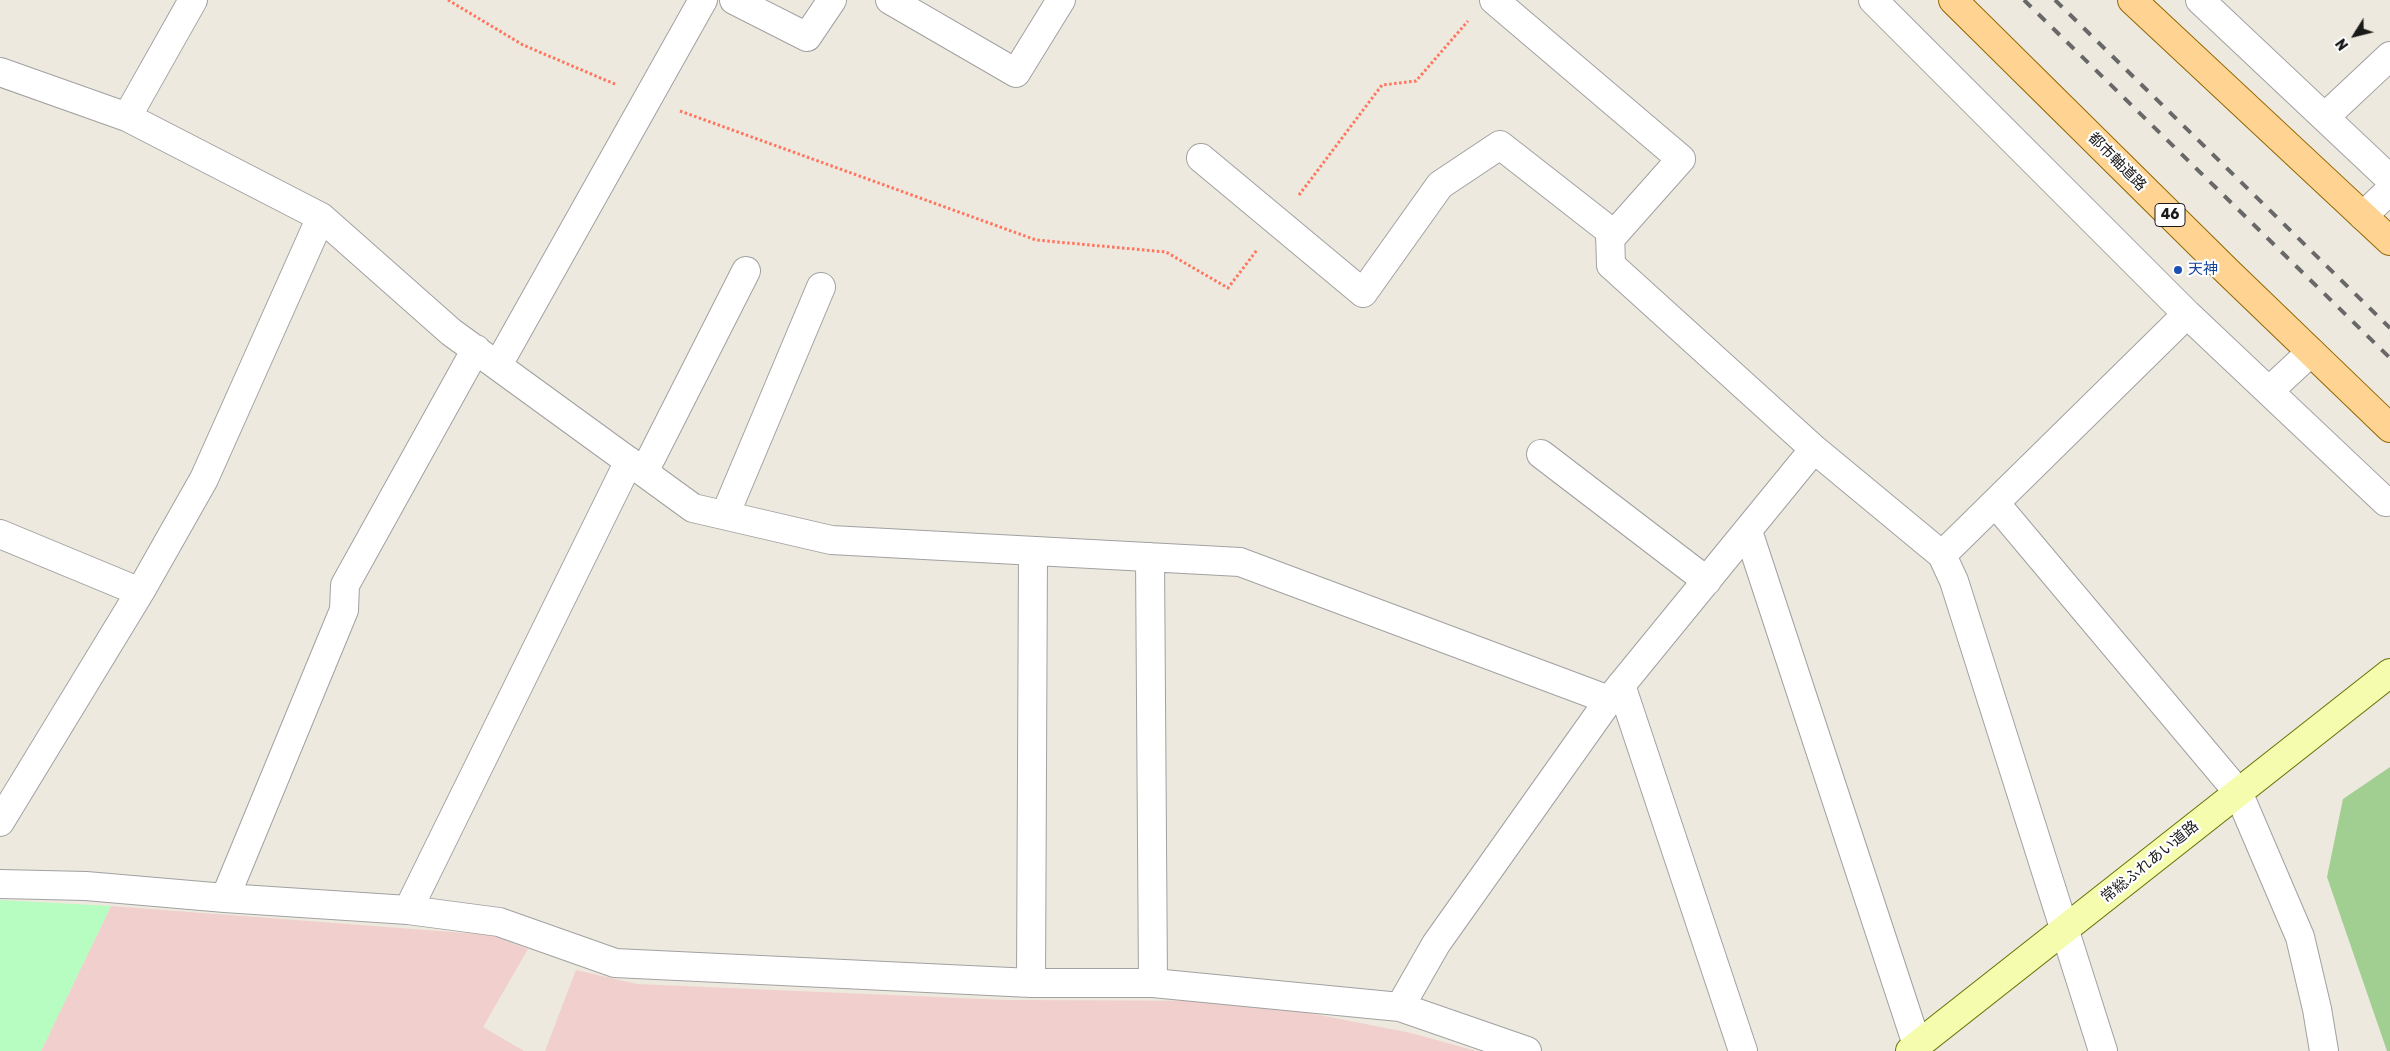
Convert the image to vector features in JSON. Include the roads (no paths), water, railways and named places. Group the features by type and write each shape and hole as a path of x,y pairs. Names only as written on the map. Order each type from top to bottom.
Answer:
{"main road":[{"name":"都市軸道路","path":"1953,0 2390,428"},
{"path":"2132,0 2390,241"}],"street":[{"path":"127,117 193,0"},
{"path":"734,0 808,37 832,0"},
{"path":"890,0 1016,73 1061,0"},
{"path":"1872,0 2187,314 2386,502"},
{"path":"2200,0 2390,179"},
{"path":"498,365 646,98 694,4"},
{"path":"1483,7 1681,159 1610,239"},
{"path":"2325,117 2390,56"},
{"path":"0,72 127,117 321,217 451,332 693,508 831,540 1240,562 1615,693"},
{"path":"1201,158 1363,293 1440,185 1500,145 1610,231 1611,264 1814,449 1942,555 1954,581 2103,1051"},
{"path":"2364,216 2390,190"},
{"path":"0,822 140,592 204,479 321,217"},
{"path":"408,910 636,466 746,271"},
{"path":"725,515 822,287"},
{"path":"1942,555 1996,504 2187,314"},
{"path":"225,898 344,610 345,586 476,349"},
{"path":"2269,391 2311,352"},
{"path":"1400,1007 1436,944 1615,693 1814,449"},
{"path":"1542,454 1707,581"},
{"path":"1996,504 2238,792 2300,937 2318,1009 2324,1051"},
{"path":"1748,531 1915,1049"},
{"path":"0,534 140,592"},
{"path":"1031,983 1033,551"},
{"path":"1150,557 1153,983"},
{"name":"常総ふれあい道路","path":"1915,1049 2390,673"},
{"path":"1615,693 1743,1051"},
{"path":"0,884 86,886 225,898 408,910 499,922 615,963 1031,983 1153,983 1400,1007 1527,1051"}],"railway":[{"path":"2024,0 2390,358"},
{"path":"2055,0 2390,328"}],"place":[{"name":"天神","path":"2178,270"}]}
